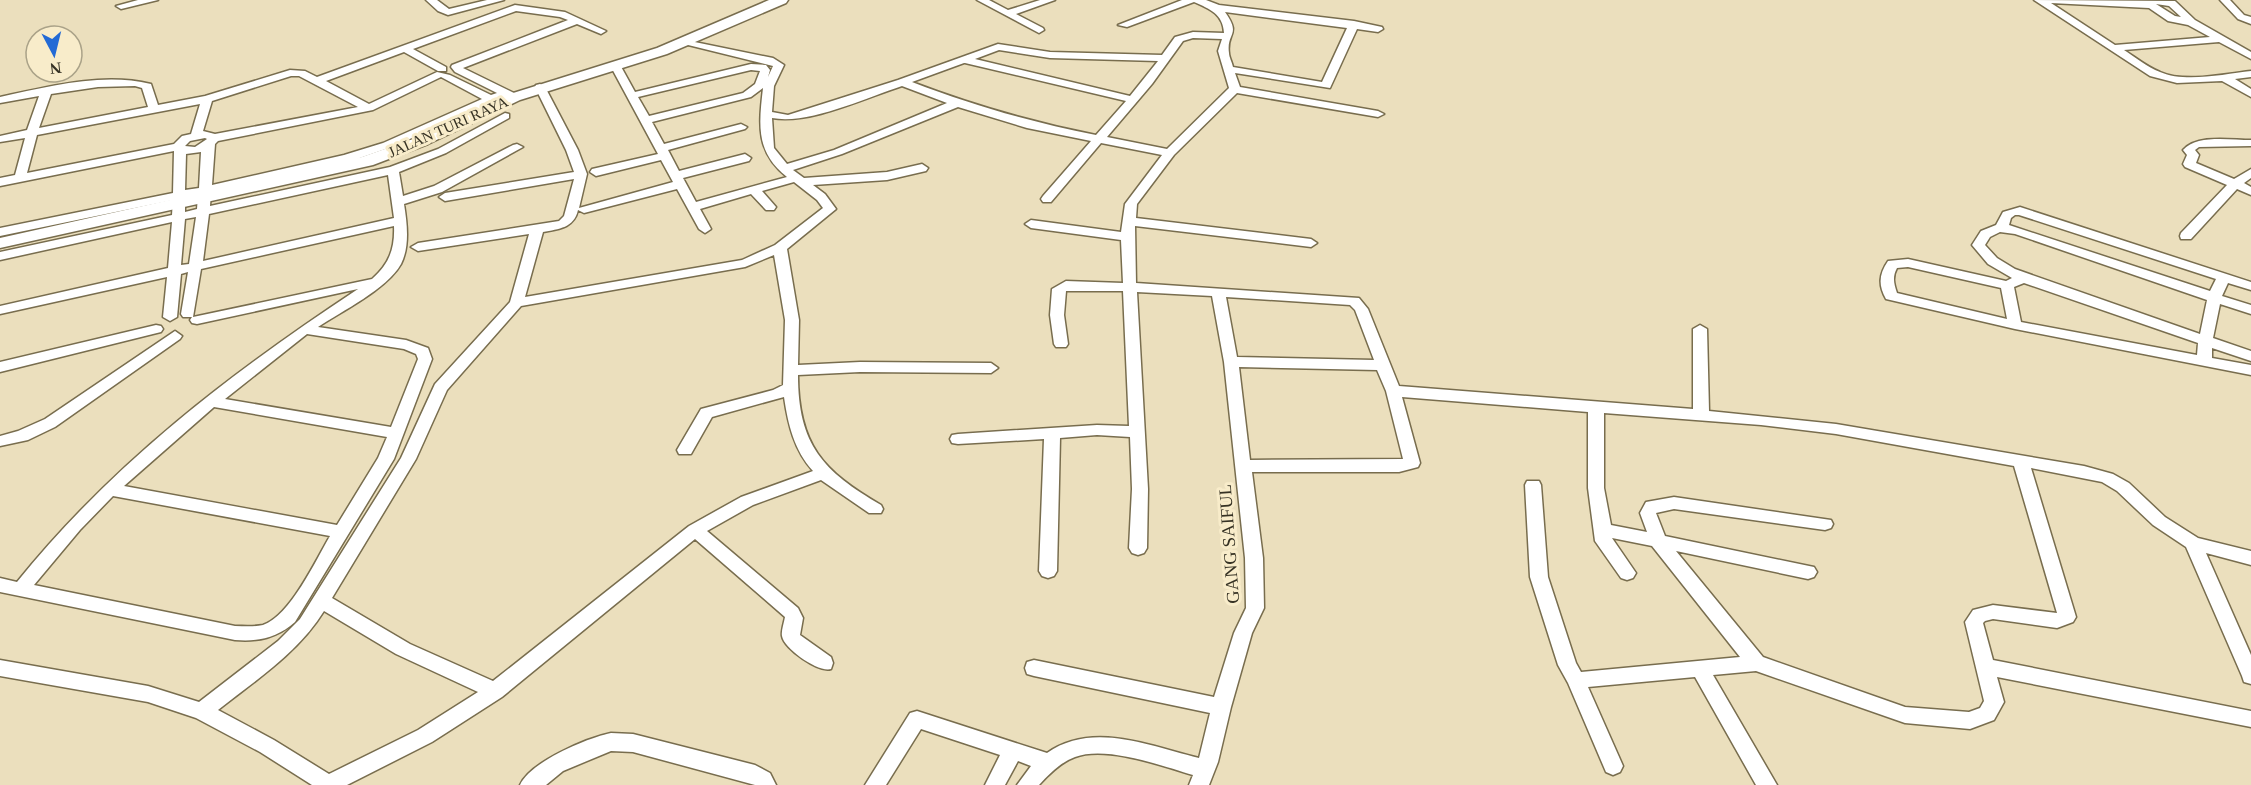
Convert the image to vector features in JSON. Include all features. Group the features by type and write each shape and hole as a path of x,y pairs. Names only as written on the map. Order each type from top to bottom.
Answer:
{"street":[{"path":"121,6 153,0"},
{"path":"431,0 448,12 499,0"},
{"name":"JALAN TURI RAYA","path":"0,243 204,201 378,158 422,141 540,87 615,65 684,41 781,0"},
{"path":"982,0 1039,30"},
{"path":"1008,13 1050,0"},
{"path":"1123,25 1191,0"},
{"path":"1198,0 1217,8 1354,24 1378,29"},
{"path":"2039,0 2166,79 2185,80 2251,74"},
{"path":"2050,0 2145,4 2155,6 2172,19 2191,22"},
{"path":"2148,0 2172,3 2191,22 2251,56"},
{"path":"2225,0 2241,17 2251,21"},
{"path":"317,81 515,8 531,9 578,20 601,31"},
{"path":"1217,8 1228,24 1223,51 1235,90"},
{"path":"0,182 179,148 190,150 211,141 369,108 442,74 578,20"},
{"path":"1228,69 1326,86 1354,24"},
{"path":"1047,199 1181,38 1193,35 1227,36"},
{"path":"2113,48 2218,39"},
{"path":"517,303 745,263 780,248 830,209 821,197 792,177 768,148 766,114 769,86 779,65 773,61 684,41"},
{"path":"766,114 788,118 801,116 1002,47 1058,55 1166,58"},
{"path":"404,48 442,74 503,102"},
{"path":"965,60 1131,99"},
{"path":"615,65 705,229"},
{"path":"630,96 751,67 762,67 765,70 760,85 747,95 644,121"},
{"path":"458,69 503,102"},
{"path":"0,139 207,99 286,74 301,73 369,108"},
{"path":"2222,76 2251,94"},
{"path":"902,82 957,103 1031,126 1170,153"},
{"path":"0,100 47,90 139,83 149,88 154,110"},
{"path":"418,247 563,224 570,217 580,174 572,150 540,87"},
{"path":"20,178 32,132 47,90"},
{"path":"1235,90 1378,114"},
{"path":"1138,548 1140,489 1127,237 1131,204 1170,153 1235,90"},
{"path":"196,135 207,99"},
{"path":"204,201 393,170 442,151 503,102"},
{"path":"693,207 792,177 838,152 957,103"},
{"path":"596,172 741,127"},
{"path":"0,441 22,436 50,423 175,336 187,331 192,317 195,265 211,141 206,134 183,140 179,148 178,206 170,317"},
{"path":"2251,143 2196,144 2190,150 2193,156 2189,165 2251,191"},
{"path":"397,202 438,189 517,147"},
{"path":"584,209 745,158"},
{"path":"792,177 880,177 922,168"},
{"path":"22,588 67,532 110,489 212,402 305,328 378,280 395,262 401,233 393,170"},
{"path":"445,197 580,174"},
{"path":"2186,236 2235,184 2251,174"},
{"path":"754,190 770,207"},
{"path":"0,232 178,206"},
{"path":"0,256 178,206"},
{"path":"2002,227 2004,218 2008,214 2020,211 2251,286"},
{"path":"0,310 399,221"},
{"path":"1128,221 1311,243"},
{"path":"1031,224 1127,237"},
{"path":"2251,310 2002,227 1991,228 1978,245 1984,255 2023,278 2251,356"},
{"path":"202,711 285,646 306,624 322,601 408,459 440,388 517,303 537,229"},
{"path":"780,248 793,327 791,387 800,437 822,474 875,509"},
{"path":"2023,278 2007,285 1908,263 1893,264 1886,273 1891,296 2015,325 2251,370"},
{"path":"2204,362 2215,297 2224,277"},
{"path":"0,367 156,329 170,317 192,317 378,280"},
{"path":"1061,344 1058,315 1059,289 1071,285 1354,301 1360,309 1393,391 1412,463 1399,466 1243,466"},
{"path":"2007,285 2015,325"},
{"name":"GANG SAIFUL","path":"1202,777 1243,633 1255,608 1254,558 1231,362 1218,293"},
{"path":"0,585 235,633 262,632 277,627 295,609 386,459 425,359 423,351 406,345 305,328"},
{"path":"156,329 158,335 175,336"},
{"path":"1700,329 1701,414"},
{"path":"1231,362 1381,364"},
{"path":"792,370 868,367 991,368"},
{"path":"685,450 706,413 778,394 791,387"},
{"path":"1393,391 1701,414 1836,429 2107,478 2123,487 2159,521 2193,543 2251,558"},
{"path":"212,402 396,433"},
{"path":"1596,406 1596,488 1604,541 1627,573"},
{"path":"958,439 1097,430 1137,432"},
{"path":"1047,571 1052,432"},
{"path":"1576,680 1756,663 1905,715 1971,721 1987,714 1994,702 1974,622 1979,615 1994,612 2057,621 2067,617 2021,462"},
{"path":"0,668 148,694 202,711 267,746 330,785 425,736 495,691 695,530 747,501 822,474"},
{"path":"1533,485 1539,577 1567,665 1576,680 1613,766"},
{"path":"110,489 341,532"},
{"path":"1756,663 1659,543 1648,513 1652,506 1674,503 1825,524"},
{"path":"695,530 792,612 794,618 791,636 795,642 824,663"},
{"path":"1604,530 1808,572"},
{"path":"2193,543 2251,676"},
{"path":"322,601 403,649 495,691"},
{"path":"1987,667 2251,719"},
{"path":"1034,668 1221,707"},
{"path":"1700,669 1767,785"},
{"path":"875,785 917,719 1050,763"},
{"path":"530,785 556,765 601,744 611,742 633,743 755,774 763,779 766,785"},
{"path":"1027,785 1041,769 1079,746 1100,744 1202,777"},
{"path":"995,785 1013,750"}]}
